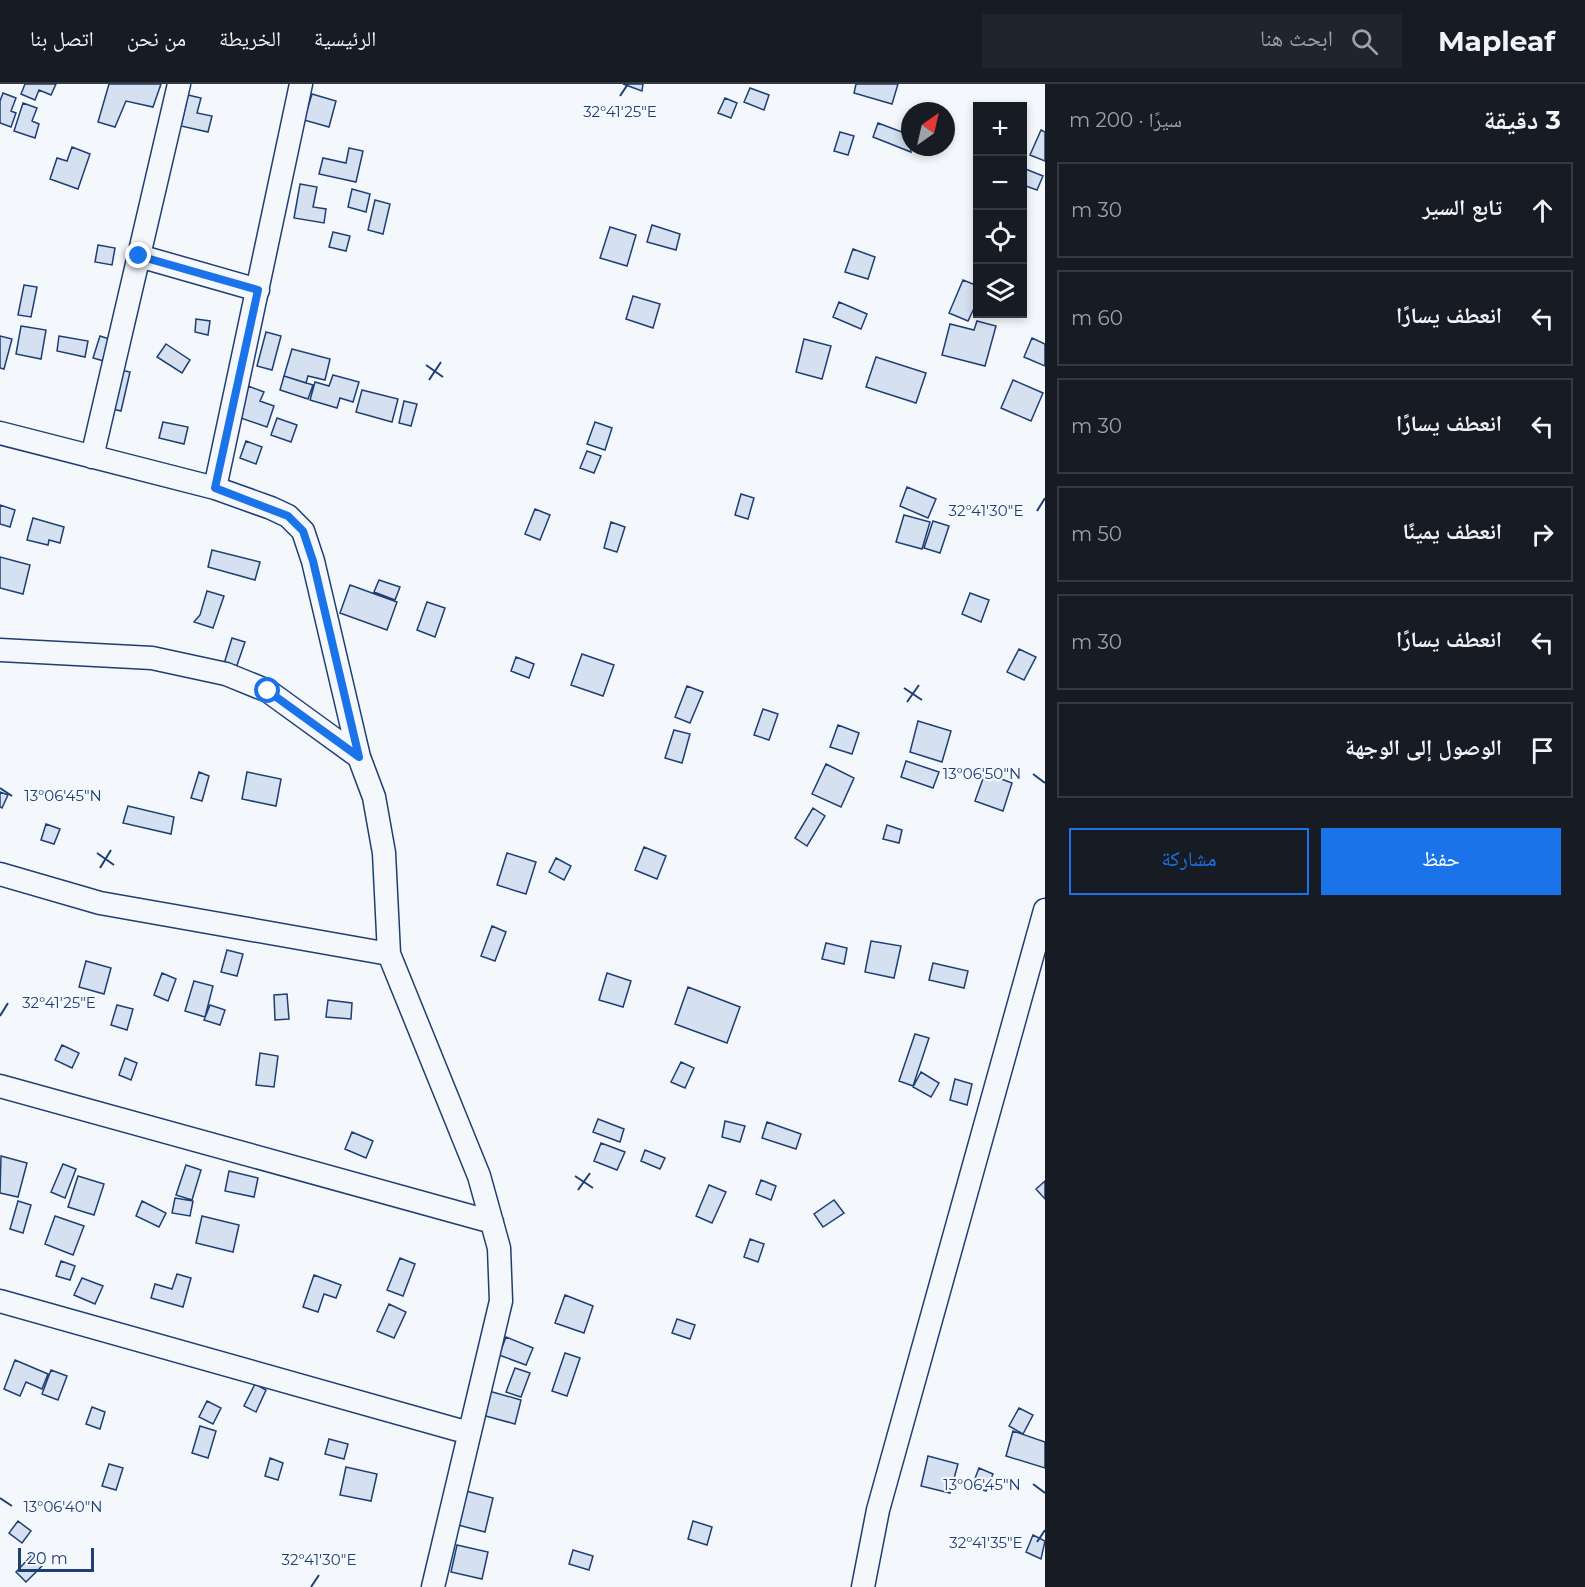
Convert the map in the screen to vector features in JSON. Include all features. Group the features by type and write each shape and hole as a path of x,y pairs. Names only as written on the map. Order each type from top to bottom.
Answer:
{"street":[{"path":"92,457 179,84"},
{"path":"215,488 301,84"},
{"path":"139,256 258,290"},
{"path":"0,433 215,488 288,516 303,531 313,561 359,757 374,797 384,853 388,954 479,1176 499,1248 501,1301 433,1587"},
{"path":"0,650 152,658 226,675 268,691 359,757"},
{"path":"0,874 100,903 388,954"},
{"path":"863,1587 878,1510 1045,910"},
{"path":"0,1086 492,1222"},
{"path":"0,1301 470,1433"}],"building":[{"path":"25,84 56,84 51,95 39,90 35,100 21,94"},
{"path":"109,84 161,84 153,107 126,101 115,127 98,122"},
{"path":"623,84 643,84 642,91"},
{"path":"856,84 898,84 892,104 854,93"},
{"path":"750,88 769,95 764,110 744,102"},
{"path":"3,93 16,98 11,111 16,113 11,127 0,123 0,101"},
{"path":"312,94 336,101 329,127 304,120"},
{"path":"188,95 201,98 197,113 212,116 208,132 181,126"},
{"path":"725,98 737,103 731,118 718,113"},
{"path":"23,103 37,108 32,121 39,124 35,138 14,131"},
{"path":"878,123 901,132 901,148 873,137"},
{"path":"1041,130 1045,132 1045,161 1030,155"},
{"path":"840,132 854,136 848,155 834,151"},
{"path":"72,147 90,154 78,189 50,179 57,158 67,161"},
{"path":"349,148 363,151 356,182 319,174 323,158 346,163"},
{"path":"1027,170 1043,176 1037,190 1027,186"},
{"path":"300,184 317,187 313,207 326,209 324,223 294,218"},
{"path":"352,189 370,194 366,212 348,207"},
{"path":"375,200 390,204 383,234 368,230"},
{"path":"652,225 680,234 676,250 647,242"},
{"path":"610,227 636,235 627,266 600,258"},
{"path":"333,232 350,236 346,251 329,247"},
{"path":"98,245 115,248 112,265 95,262"},
{"path":"853,249 875,257 868,279 845,272"},
{"path":"963,280 973,284 973,310 968,321 949,313"},
{"path":"24,285 37,287 31,317 18,315"},
{"path":"633,296 660,304 653,328 626,319"},
{"path":"839,302 867,314 861,329 833,317"},
{"path":"196,319 210,321 208,335 195,332"},
{"path":"977,321 996,326 985,366 942,355 950,324 974,330"},
{"path":"21,326 46,330 41,359 16,354"},
{"path":"266,332 281,336 272,370 257,366"},
{"path":"0,336 12,339 4,369 0,368"},
{"path":"59,336 88,341 85,357 57,351"},
{"path":"100,336 118,342 111,363 93,358"},
{"path":"1032,338 1045,344 1045,366 1024,357"},
{"path":"804,339 831,346 822,379 796,372"},
{"path":"166,344 190,360 182,373 157,357"},
{"path":"292,349 330,359 325,380 308,376 306,383 284,376"},
{"path":"876,357 926,373 916,403 866,387"},
{"path":"112,368 130,372 121,411 104,407"},
{"path":"333,375 359,382 353,402 340,398 337,408 310,400 315,382 329,386"},
{"path":"284,376 313,385 308,399 280,390"},
{"path":"1013,380 1043,393 1031,421 1001,408"},
{"path":"248,386 264,392 260,401 274,406 267,427 238,417"},
{"path":"362,390 398,399 392,422 356,412"},
{"path":"404,401 417,404 411,426 399,423"},
{"path":"277,418 297,425 291,442 271,435"},
{"path":"163,422 188,427 184,444 159,438"},
{"path":"595,422 612,428 605,450 587,444"},
{"path":"246,441 262,447 256,464 240,458"},
{"path":"587,451 601,456 594,473 580,468"},
{"path":"907,487 936,499 928,518 900,506"},
{"path":"741,494 754,498 748,519 735,515"},
{"path":"0,505 15,510 10,527 0,524"},
{"path":"535,509 550,515 540,540 525,534"},
{"path":"904,515 930,522 922,549 896,542"},
{"path":"33,518 64,527 60,543 49,540 48,545 27,540"},
{"path":"933,521 949,526 940,553 924,548"},
{"path":"611,522 625,527 617,552 604,548"},
{"path":"212,550 260,562 255,580 208,567"},
{"path":"0,557 30,565 23,594 0,588"},
{"path":"379,580 400,587 395,600 374,592"},
{"path":"350,585 397,602 387,630 340,613"},
{"path":"207,591 224,596 213,628 194,622 200,615"},
{"path":"970,593 989,600 981,622 962,614"},
{"path":"427,602 445,608 435,637 417,630"},
{"path":"232,638 245,642 235,671 223,667"},
{"path":"1019,649 1036,657 1024,680 1007,672"},
{"path":"582,654 614,665 603,696 571,685"},
{"path":"516,657 534,664 529,678 511,671"},
{"path":"687,686 703,692 690,723 675,717"},
{"path":"763,709 778,714 769,740 754,735"},
{"path":"918,721 951,731 942,762 910,752"},
{"path":"838,725 859,733 852,754 830,747"},
{"path":"674,730 690,734 682,763 665,758"},
{"path":"906,761 939,772 933,788 901,777"},
{"path":"826,764 854,778 841,807 812,794"},
{"path":"199,772 209,776 202,801 191,798"},
{"path":"247,772 281,779 276,806 242,799"},
{"path":"985,773 1012,783 1003,811 975,801"},
{"path":"0,792 8,795 2,808 0,807"},
{"path":"128,806 174,817 171,834 123,823"},
{"path":"813,808 825,816 807,846 795,838"},
{"path":"46,824 60,829 54,844 41,840"},
{"path":"887,825 902,830 899,843 883,839"},
{"path":"644,847 666,856 657,879 635,870"},
{"path":"507,853 536,862 526,894 497,885"},
{"path":"556,858 571,866 564,880 549,872"},
{"path":"492,926 506,932 495,961 481,956"},
{"path":"871,941 901,946 894,978 865,972"},
{"path":"826,943 847,948 844,964 822,959"},
{"path":"227,950 243,954 237,976 221,972"},
{"path":"86,961 111,968 104,994 79,987"},
{"path":"933,963 968,971 964,988 929,980"},
{"path":"162,973 176,979 168,1001 154,995"},
{"path":"607,973 631,981 623,1007 599,1000"},
{"path":"194,981 213,986 205,1017 185,1011"},
{"path":"688,987 740,1007 727,1043 675,1024"},
{"path":"287,994 289,1019 275,1020 274,995"},
{"path":"328,1000 352,1003 351,1019 326,1017"},
{"path":"117,1005 133,1009 127,1030 111,1025"},
{"path":"210,1005 225,1010 220,1025 204,1020"},
{"path":"915,1034 929,1038 913,1086 899,1081"},
{"path":"62,1045 79,1053 72,1068 55,1060"},
{"path":"260,1053 278,1056 274,1087 256,1085"},
{"path":"125,1058 137,1063 131,1080 119,1075"},
{"path":"681,1062 694,1068 685,1088 671,1082"},
{"path":"921,1072 939,1083 931,1097 913,1087"},
{"path":"955,1079 972,1084 967,1105 950,1100"},
{"path":"598,1119 624,1129 620,1142 593,1132"},
{"path":"725,1121 745,1126 740,1142 722,1137"},
{"path":"767,1122 801,1134 796,1149 762,1138"},
{"path":"352,1132 373,1141 366,1158 345,1149"},
{"path":"601,1143 625,1152 617,1170 594,1161"},
{"path":"645,1150 665,1158 660,1169 641,1161"},
{"path":"1,1156 27,1163 18,1197 0,1193"},
{"path":"63,1164 76,1169 65,1198 51,1192"},
{"path":"186,1165 201,1170 192,1200 176,1195"},
{"path":"229,1171 258,1178 254,1197 225,1191"},
{"path":"78,1176 104,1184 94,1215 68,1207"},
{"path":"761,1180 776,1186 771,1200 756,1194"},
{"path":"1045,1181 1045,1199 1036,1189"},
{"path":"709,1185 726,1192 712,1223 696,1216"},
{"path":"175,1198 193,1201 190,1216 172,1213"},
{"path":"834,1200 844,1213 823,1227 814,1214"},
{"path":"18,1201 31,1205 23,1233 10,1229"},
{"path":"142,1201 166,1213 159,1227 136,1216"},
{"path":"55,1216 84,1226 73,1255 45,1244"},
{"path":"202,1216 239,1225 233,1252 196,1243"},
{"path":"750,1239 764,1244 758,1262 744,1257"},
{"path":"400,1258 415,1264 403,1296 387,1290"},
{"path":"61,1261 75,1266 70,1280 56,1276"},
{"path":"177,1274 191,1278 183,1307 151,1298 155,1284 172,1289"},
{"path":"314,1275 341,1285 336,1298 324,1294 318,1312 303,1307"},
{"path":"82,1278 103,1286 95,1304 74,1295"},
{"path":"565,1295 593,1306 584,1333 555,1323"},
{"path":"389,1304 406,1312 394,1338 377,1331"},
{"path":"677,1319 695,1325 690,1339 672,1333"},
{"path":"506,1337 533,1348 526,1365 499,1355"},
{"path":"565,1353 580,1358 567,1396 552,1391"},
{"path":"15,1360 48,1374 42,1389 26,1382 20,1396 4,1389"},
{"path":"515,1368 530,1373 521,1397 506,1392"},
{"path":"51,1370 67,1376 58,1400 42,1394"},
{"path":"255,1384 266,1390 256,1412 244,1406"},
{"path":"489,1391 521,1400 515,1424 482,1415"},
{"path":"207,1401 221,1408 213,1424 199,1417"},
{"path":"92,1407 105,1412 100,1429 86,1424"},
{"path":"1019,1408 1033,1415 1023,1434 1009,1426"},
{"path":"200,1426 216,1431 208,1458 192,1453"},
{"path":"1013,1431 1045,1442 1045,1468 1006,1456"},
{"path":"329,1439 348,1444 344,1459 325,1454"},
{"path":"928,1456 958,1464 950,1493 921,1486"},
{"path":"270,1458 283,1463 278,1480 265,1476"},
{"path":"109,1464 123,1468 116,1490 102,1486"},
{"path":"346,1467 377,1474 371,1501 340,1495"},
{"path":"979,1468 993,1474 986,1491 972,1486"},
{"path":"466,1491 493,1498 485,1532 458,1525"},
{"path":"18,1521 31,1531 22,1543 9,1533"},
{"path":"693,1521 712,1527 707,1545 688,1539"},
{"path":"1033,1535 1045,1541 1041,1559 1026,1552"},
{"path":"457,1545 488,1552 482,1579 451,1572"},
{"path":"573,1550 593,1556 589,1570 569,1564"},
{"path":"31,1556 42,1566 26,1582 16,1572"}],"route":[{"path":"139,256 258,290 215,488 288,516 303,531 313,561 359,757 268,691"}]}
